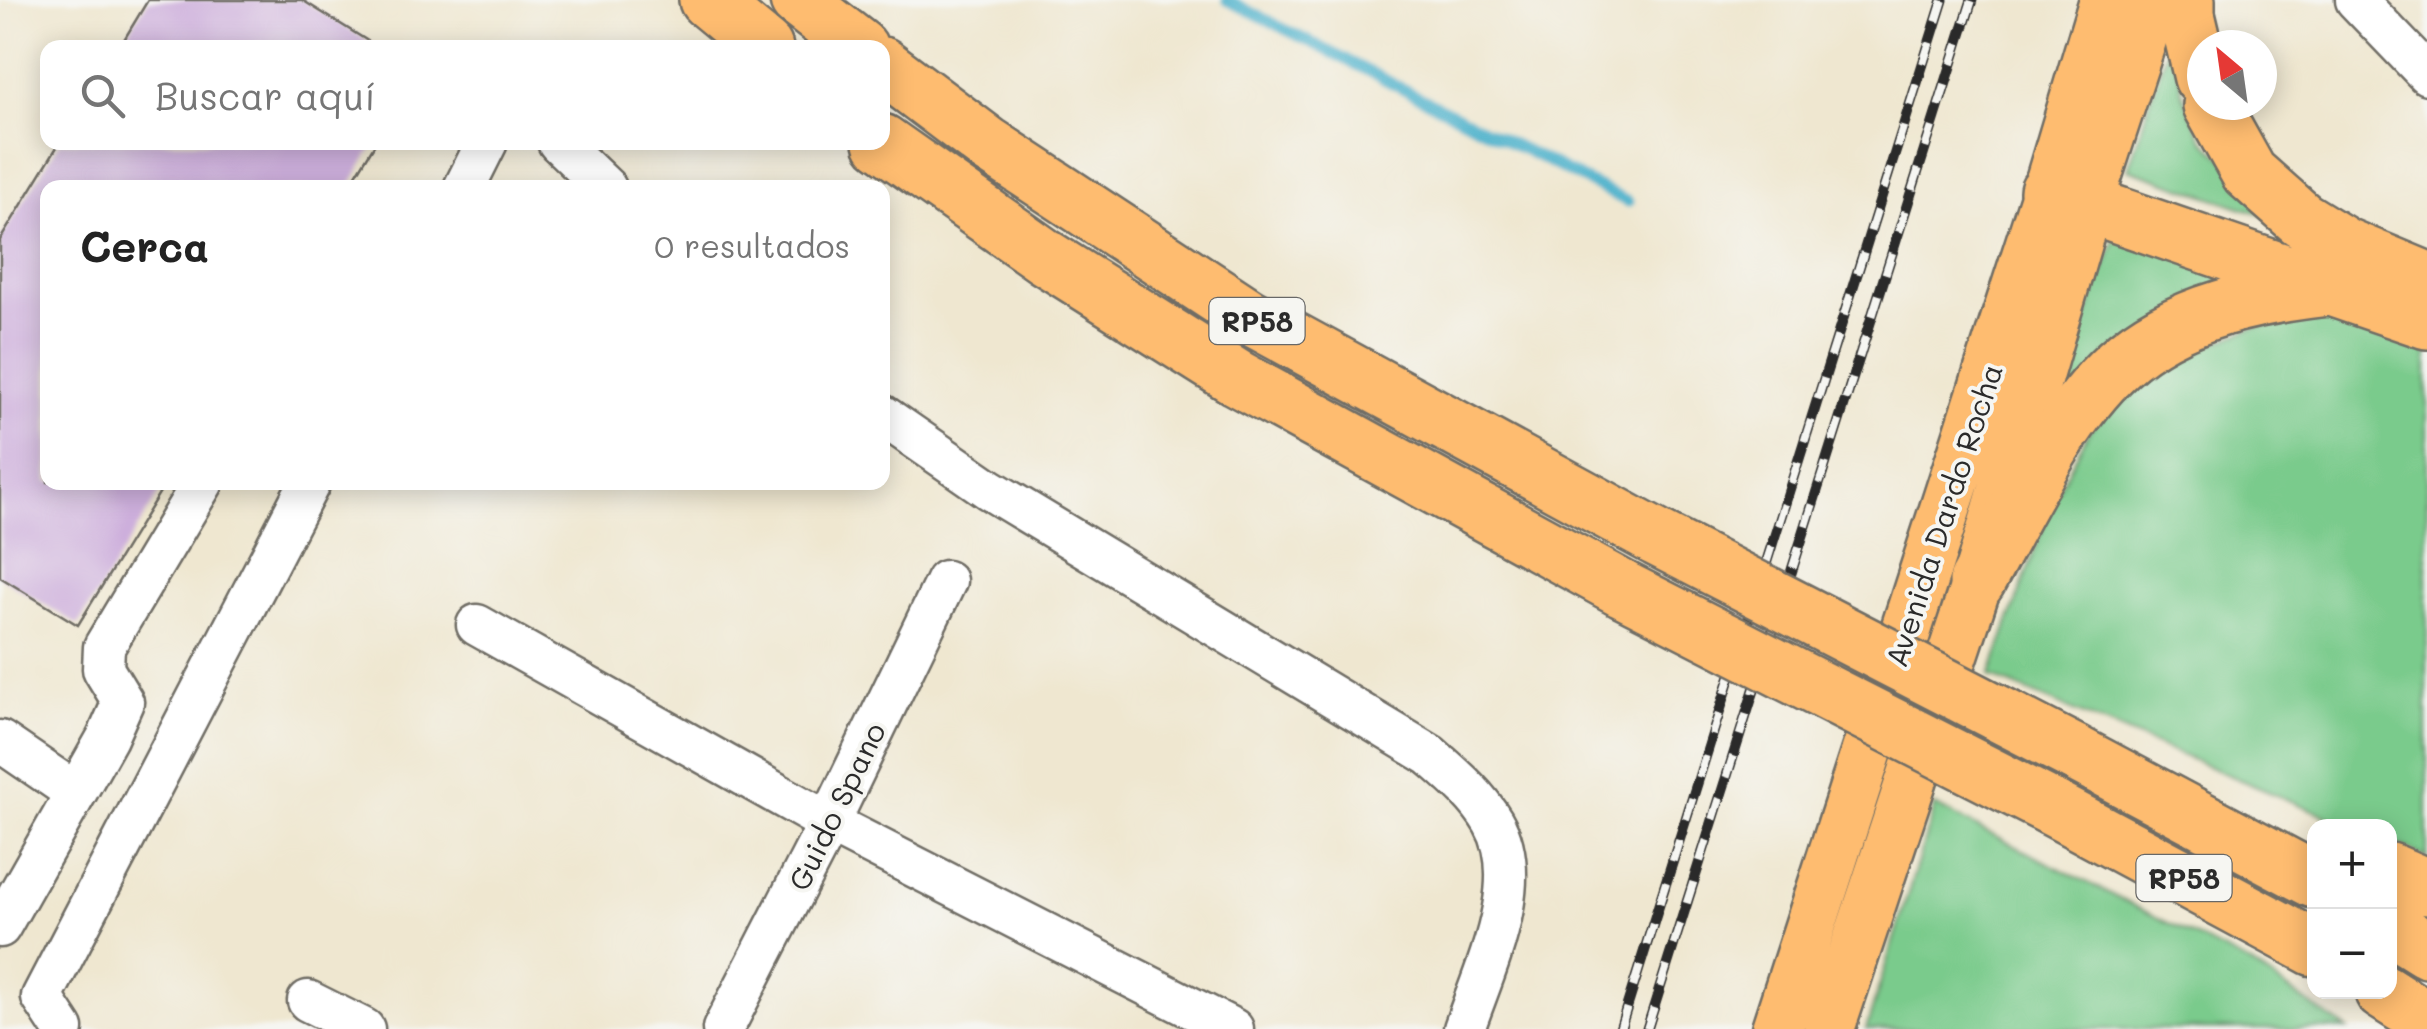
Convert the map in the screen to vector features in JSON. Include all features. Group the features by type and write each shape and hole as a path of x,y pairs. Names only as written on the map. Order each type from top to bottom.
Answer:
{"highway":[{"path":"707,0 754,40"},
{"path":"798,0 850,40"},
{"path":"2187,0 2190,30"},
{"name":"RP58","path":"890,71 987,144 1247,316 1657,538 2307,876"},
{"path":"2219,120 2249,173 2301,219 2426,294"},
{"name":"RP58","path":"890,148 1045,258 1237,378 1624,589 2053,808 2307,944"},
{"path":"2073,182 2338,287"},
{"path":"2073,182 2312,251 2426,294"},
{"path":"1977,582 2077,409 2119,362 2171,329 2220,308 2275,293 2338,287 2426,294"},
{"path":"2092,762 2307,835"},
{"path":"2397,873 2427,887"},
{"path":"2397,931 2427,950"},
{"path":"2394,999 2427,1020"}],"main road":[{"name":"Avenida Dardo Rocha","path":"1829,1029 1977,582 2073,182 2105,0"},
{"name":"Avenida Dardo Rocha","path":"1777,1029 2073,182 2154,0"}],"street":[{"path":"2356,0 2427,74"},
{"path":"468,180 483,150"},
{"path":"566,150 598,180"},
{"path":"890,421 989,489 1430,756 1472,793 1496,826 1507,865 1505,905 1464,1029"},
{"path":"0,927 107,738 123,702 103,668 104,647 198,490"},
{"path":"63,1029 42,997 306,490"},
{"name":"Guido Spano","path":"723,1029 829,823 946,581"},
{"path":"477,625 829,823 1233,1029"},
{"path":"0,741 76,793"},
{"path":"308,1001 364,1029"}],"green space":[{"path":"2175,23 2187,120 2194,120 2202,138 2293,225 2128,169"},
{"path":"2117,233 2265,279 2056,398"},
{"path":"2332,315 2427,343 2427,858 2397,845 2397,819 2334,819 1990,676 2051,504 2090,429 2158,366 2252,328"},
{"path":"1935,806 2250,964 2347,1029 1866,1029"}],"building":[{"path":"148,0 302,0 366,40 124,40"},
{"path":"55,150 371,150 353,180 40,180 40,490 161,490 78,625 0,577 0,240"}],"waterway":[{"path":"1227,0 1628,202"}],"railway":[{"path":"1620,1029 1943,0"},
{"path":"1647,1029 1972,0"}]}
